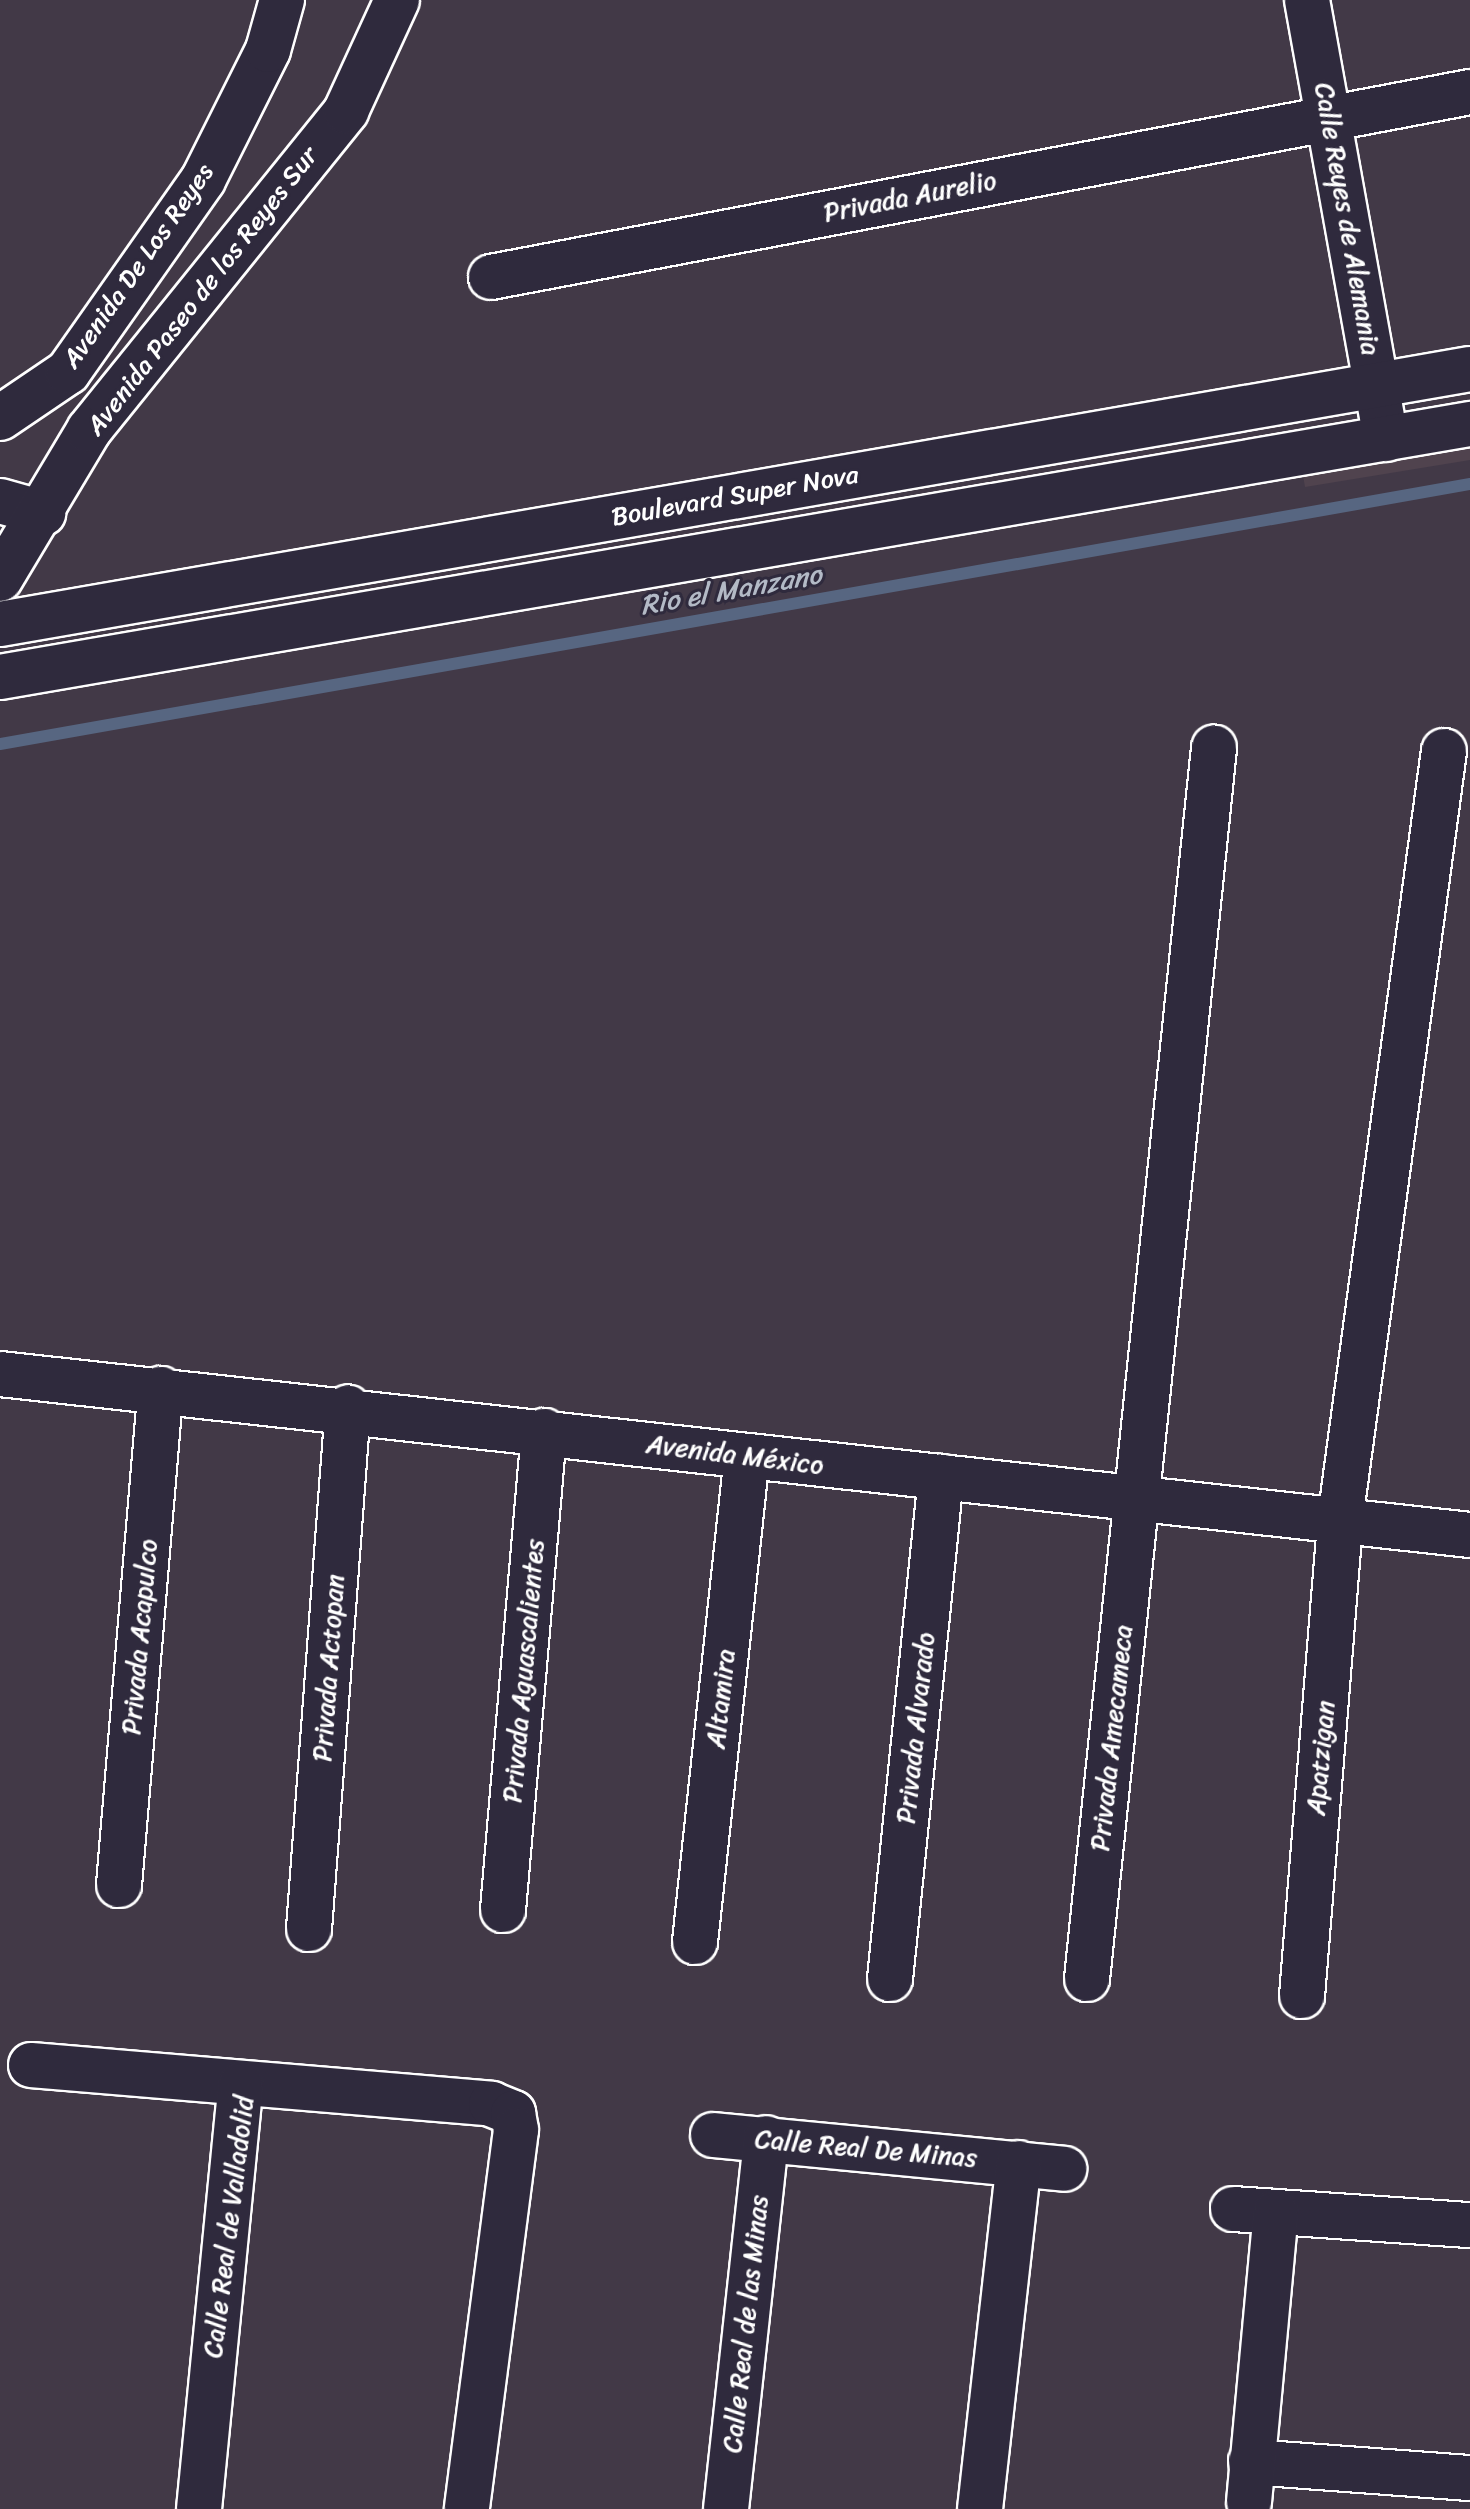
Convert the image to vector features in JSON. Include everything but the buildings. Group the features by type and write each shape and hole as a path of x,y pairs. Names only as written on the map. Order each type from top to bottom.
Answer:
{"street":[{"name":"Avenida De Los Reyes","path":"0,418 68,372 203,180 268,50 282,0"},
{"name":"Avenida Paseo de los Reyes Sur","path":"0,579 43,513 89,430 346,111 397,0"},
{"name":"Calle Reyes de Alemania","path":"1307,0 1386,439"},
{"name":"Privada Aurelio","path":"491,277 1470,92"},
{"name":"Boulevard Super Nova","path":"0,624 1470,369"},
{"name":"Boulevard Super Nova","path":"0,677 1470,424"},
{"path":"0,501 43,513"},
{"name":"Privada Amecameca","path":"1087,1979 1214,748"},
{"name":"Apatzigan","path":"1302,1996 1340,1520 1444,751"},
{"name":"Avenida México","path":"0,1374 348,1407 747,1457 1470,1535"},
{"name":"Privada Acapulco","path":"119,1885 161,1389"},
{"name":"Privada Actopan","path":"309,1929 348,1407"},
{"name":"Privada Aguascalientes","path":"503,1910 544,1431"},
{"name":"Altamira","path":"695,1942 747,1457"},
{"name":"Privada Alvarado","path":"890,1979 941,1477"},
{"path":"31,2065 241,2084"},
{"name":"Calle Real de Valladolid","path":"199,2509 241,2084 491,2104 513,2113 516,2130 467,2509"},
{"name":"Calle Real De Minas","path":"713,2135 1064,2169"},
{"name":"Calle Real de las Minas","path":"726,2509 766,2138"},
{"path":"980,2509 1019,2163"},
{"path":"1233,2209 1470,2225"},
{"path":"1276,2212 1250,2482 1470,2478"}],"shaded area":[{"path":"1470,405 1470,460 1305,487 1296,434"}],"waterway":[{"name":"Rio el Manzano","path":"0,744 1470,484"}]}
